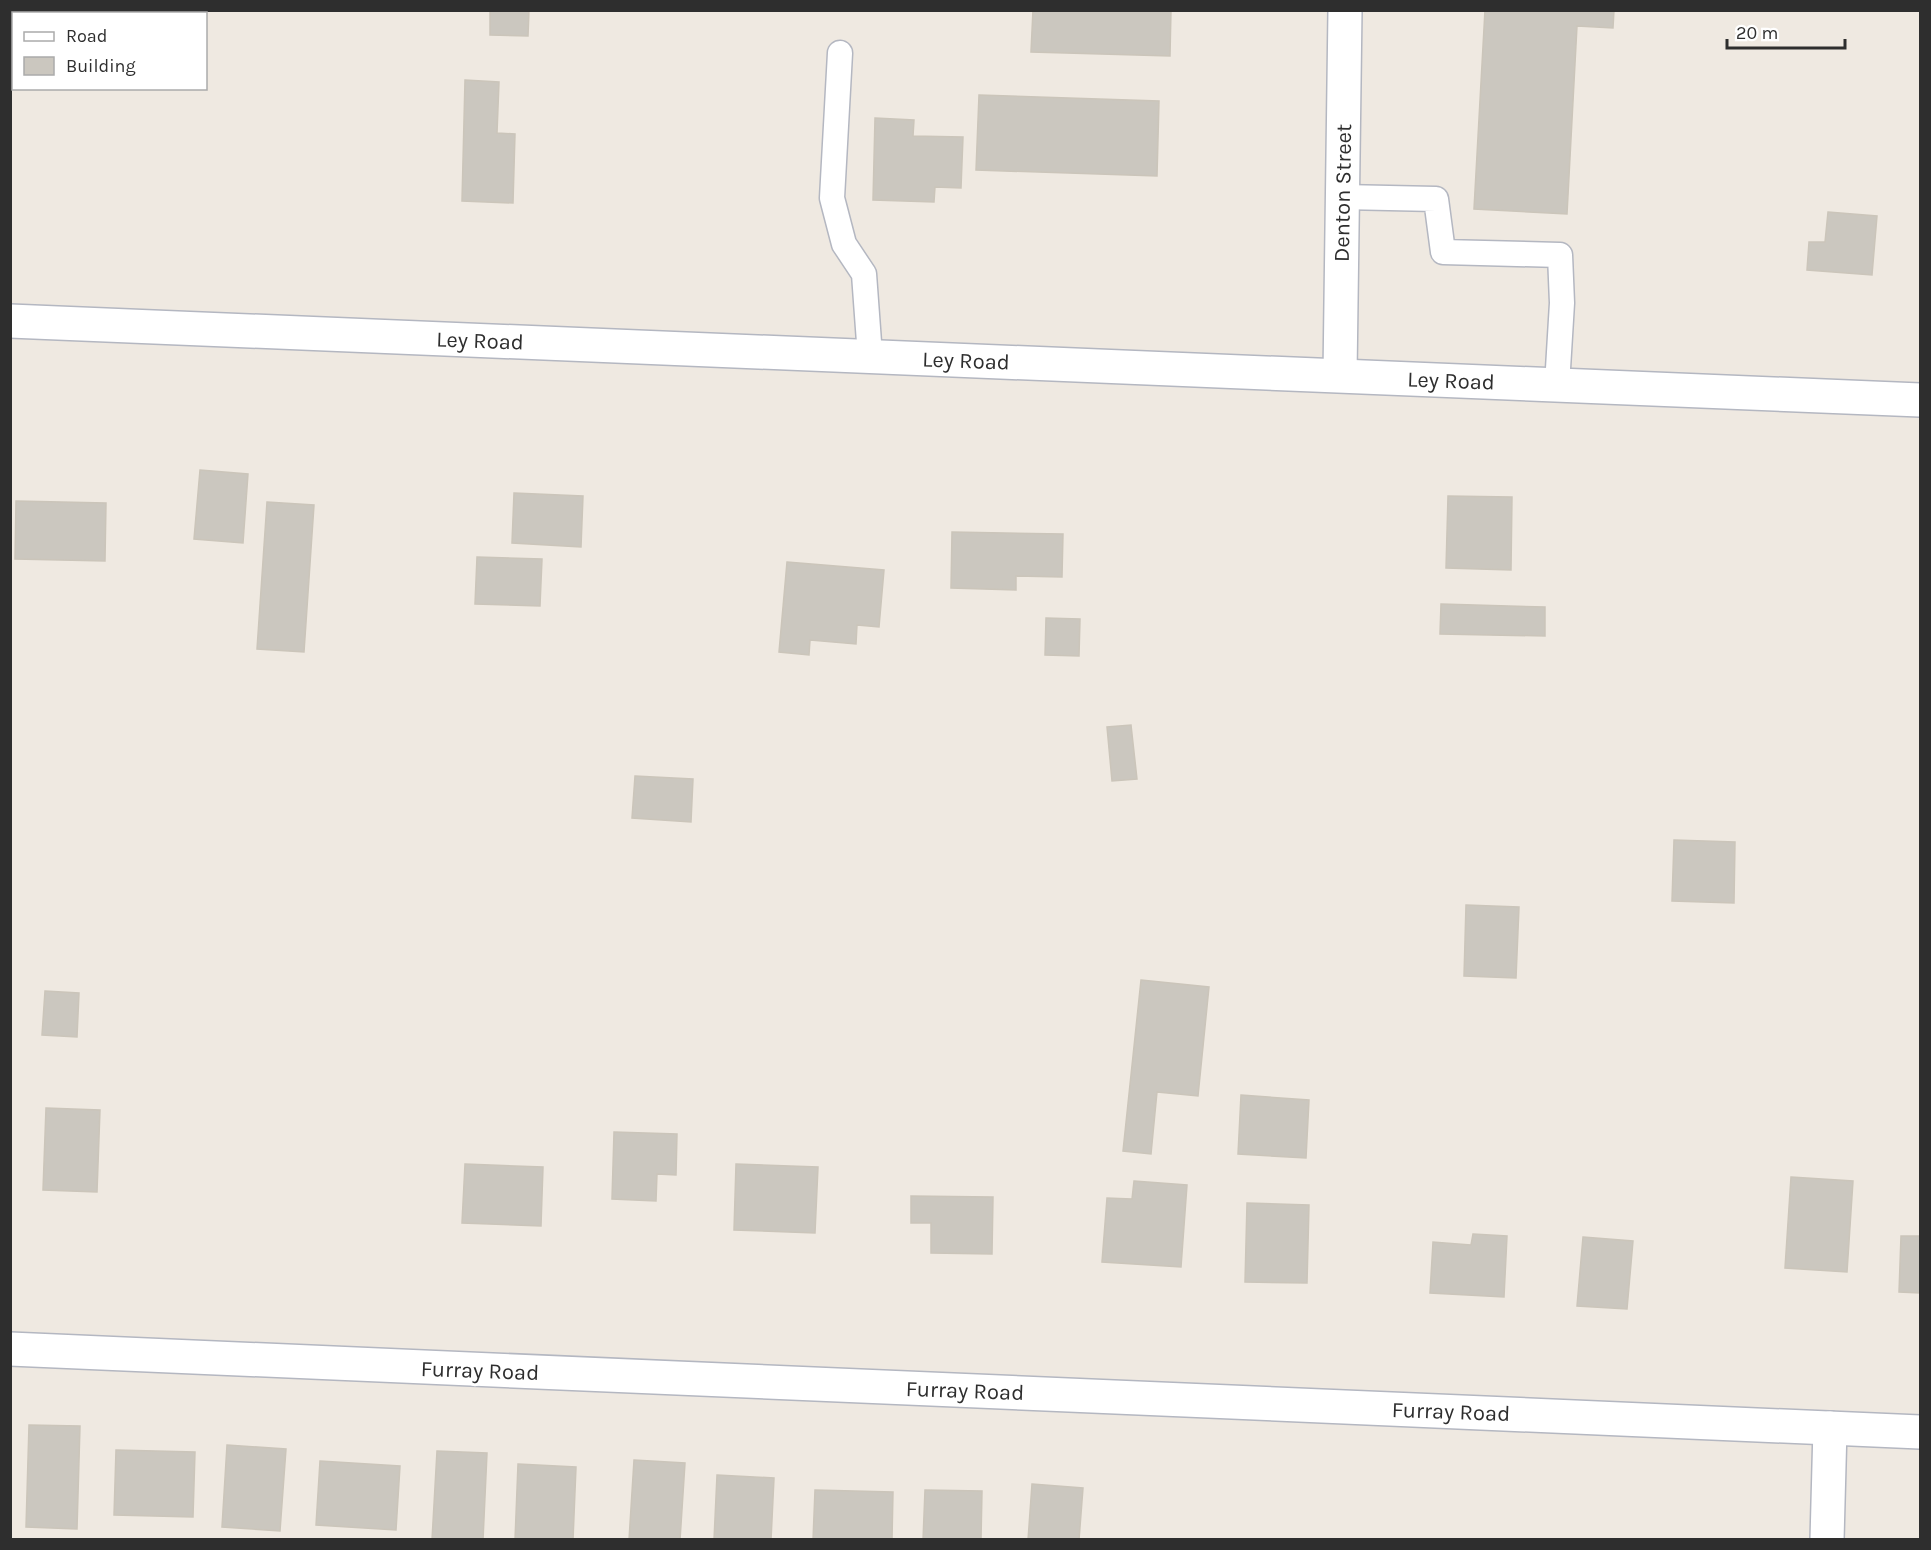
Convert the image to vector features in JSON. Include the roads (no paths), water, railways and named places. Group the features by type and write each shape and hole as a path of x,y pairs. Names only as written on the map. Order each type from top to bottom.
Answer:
{"street":[{"name":"Denton Street","path":"1340,375 1345,10"},
{"name":"Ley Road","path":"10,321 1920,400"},
{"name":"Furray Road","path":"10,1349 1920,1432"},
{"path":"1827,1539 1830,1428"}],"lane":[{"path":"840,53 832,198 844,244 864,274 870,356"},
{"path":"1342,197 1436,199 1443,252 1560,255 1562,303 1557,385"}]}
